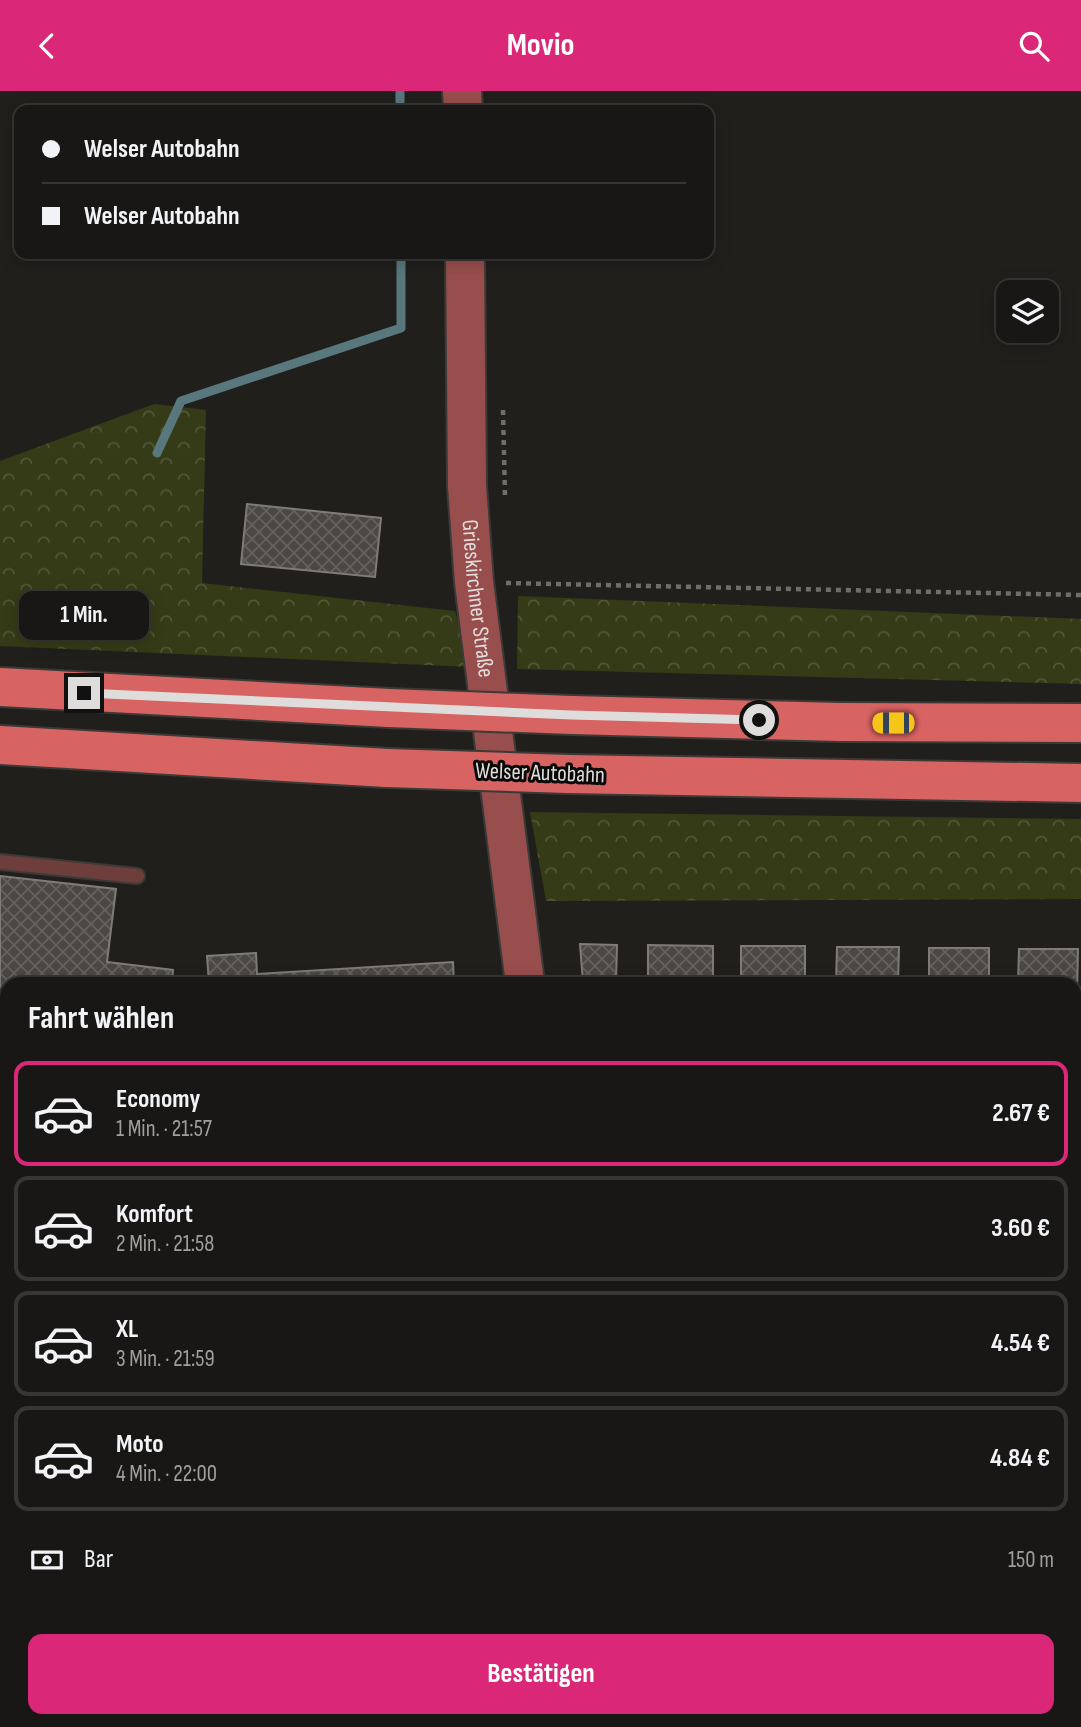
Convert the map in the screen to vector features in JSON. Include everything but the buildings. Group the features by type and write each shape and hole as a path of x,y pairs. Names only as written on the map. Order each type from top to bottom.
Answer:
{"highway":[{"path":"0,687 571,715 840,722 1081,723"},
{"name":"Welser Autobahn","path":"0,745 387,768 1081,783"}],"main road":[{"name":"Grieskirchner Straße","path":"465,259 467,486 474,582 524,977"}],"lane":[{"path":"0,862 137,876"}],"path":[{"path":"474,582 1081,595"}],"green space":[{"path":"154,404 206,410 202,583 455,611 471,667 0,646 0,461"},
{"path":"518,596 1081,619 1081,684 517,669"},
{"path":"530,812 1081,819 1081,899 546,901"}],"waterway":[{"path":"400,91 400,105"},
{"path":"157,453 181,401 401,328 401,259"}],"route":[{"path":"84,693 362,707 759,720"}]}
